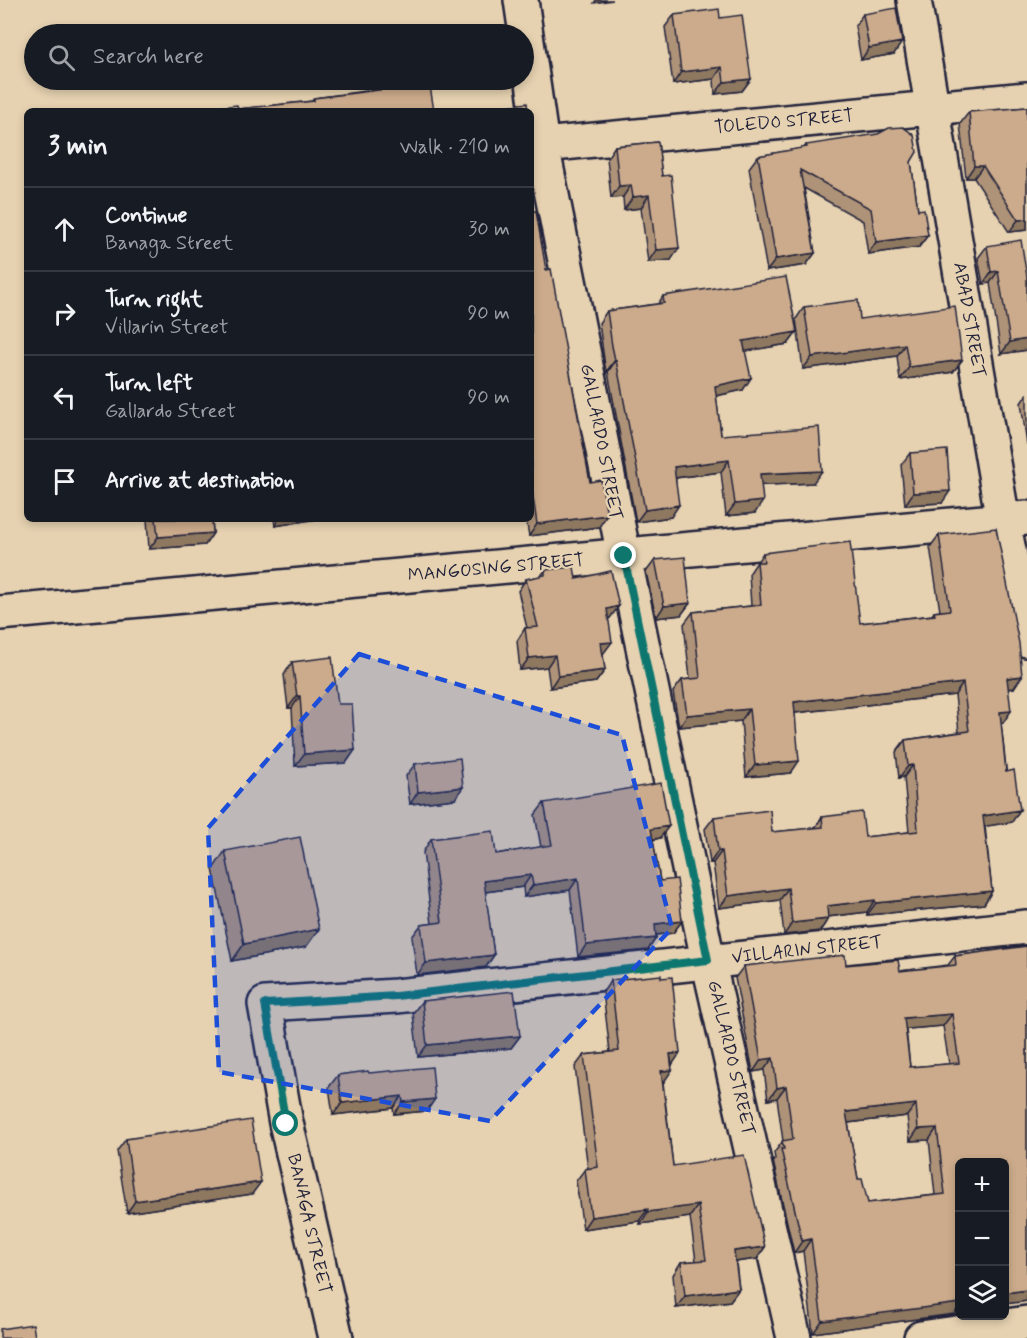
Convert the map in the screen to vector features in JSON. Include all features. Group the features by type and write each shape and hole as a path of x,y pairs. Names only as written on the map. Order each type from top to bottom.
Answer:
{"street":[{"name":"GALLARDO STREET","path":"521,0 524,24"},
{"name":"ABAD STREET","path":"914,0 1015,519 1027,640"},
{"name":"GALLARDO STREET","path":"534,90 542,145 624,556 708,960 794,1338"},
{"name":"TOLEDO STREET","path":"542,145 1027,99"},
{"name":"MANGOSING STREET","path":"0,613 1015,519"},
{"name":"VILLARIN STREET","path":"265,1004 396,996 708,960 1027,927"},
{"name":"BANAGA STREET","path":"265,1004 286,1124 336,1338"},
{"path":"921,1338 1027,1323"}],"highlighted area":[{"path":"359,654 622,735 672,928 490,1121 219,1072 208,828"}],"building":[{"path":"896,8 902,42 869,48 863,14"},
{"path":"719,9 720,18 742,15 751,79 724,82 722,67 681,72 674,15"},
{"path":"378,90 431,90 434,108 248,108 314,101 314,98"},
{"path":"527,103 528,108 493,108"},
{"path":"237,105 238,108 210,108"},
{"path":"1027,107 1027,219 1018,220 983,166 974,166 969,112"},
{"path":"903,127 914,135 917,152 911,162 918,210 924,209 928,235 876,242 871,209 800,170 815,253 776,259 758,156 807,147 806,145 878,134 889,128"},
{"path":"658,142 662,176 671,175 679,248 656,250 649,195 633,197 631,185 619,186 615,146"},
{"path":"534,211 536,211 546,270 551,269 590,482 601,480 607,515 537,524 534,504"},
{"path":"1021,240 1027,277 1027,339 1010,342 998,271 991,272 987,246"},
{"path":"786,277 797,332 743,341 751,378 715,386 721,435 819,427 822,471 760,474 763,501 735,504 729,460 674,467 679,505 645,510 607,311 664,303 663,296"},
{"path":"858,300 860,319 955,306 962,360 909,367 905,344 812,357 804,307"},
{"path":"947,450 950,491 913,493 910,453"},
{"path":"156,522 212,522 213,533 158,537"},
{"path":"996,528 1019,643 1022,676 1007,678 1011,711 1000,712 1006,772 1014,770 1020,810 983,816 992,891 827,906 828,919 792,923 788,888 728,896 722,851 718,851 714,817 770,810 772,832 823,827 822,817 862,812 865,837 918,831 913,765 908,766 905,740 969,731 963,683 794,702 799,761 755,765 749,709 687,715 682,680 700,678 693,612 761,605 757,562 764,562 763,553 850,542 860,623 935,615 934,612 950,610 939,535"},
{"path":"685,557 690,603 664,606 655,560"},
{"path":"574,567 576,579 611,571 619,606 607,609 612,642 601,643 605,670 558,676 555,655 529,658 525,628 538,627 526,579 545,575 545,570"},
{"path":"332,657 338,704 352,704 355,750 304,754 300,696 297,696 292,662"},
{"path":"460,758 463,787 418,792 415,764"},
{"path":"661,783 669,826 651,829 660,881 677,879 682,921 655,924 656,938 586,945 578,878 533,885 531,875 484,881 494,955 426,963 421,925 442,922 431,839 493,831 496,854 552,845 544,803"},
{"path":"300,837 319,929 244,944 225,851"},
{"path":"1027,946 1027,1290 1009,1292 1009,1158 955,1158 955,1304 822,1321 811,1239 802,1241 781,1149 784,1149 782,1141 793,1139 786,1086 777,1088 773,1058 761,1060 744,966 845,955 846,965 898,960 900,971 956,965 955,956","holes":["952,1014 959,1063 910,1067 904,1018","916,1104 918,1129 937,1128 945,1194 868,1203 862,1179 858,1179 846,1112"]},
{"path":"661,975 661,978 672,977 680,1053 670,1054 672,1070 661,1071 673,1166 744,1155 765,1247 734,1251 739,1289 685,1296 681,1262 706,1260 698,1205 591,1217 585,1169 598,1167 584,1055 619,1051 611,980"},
{"path":"514,991 520,1036 427,1045 422,1001"},
{"path":"432,1067 435,1099 403,1102 402,1096 342,1103 338,1075"},
{"path":"251,1120 261,1182 135,1201 126,1139"},
{"path":"33,1324 35,1338 0,1338 0,1329"}],"route":[{"path":"286,1124 265,1004 396,996 708,960 624,556"}]}
